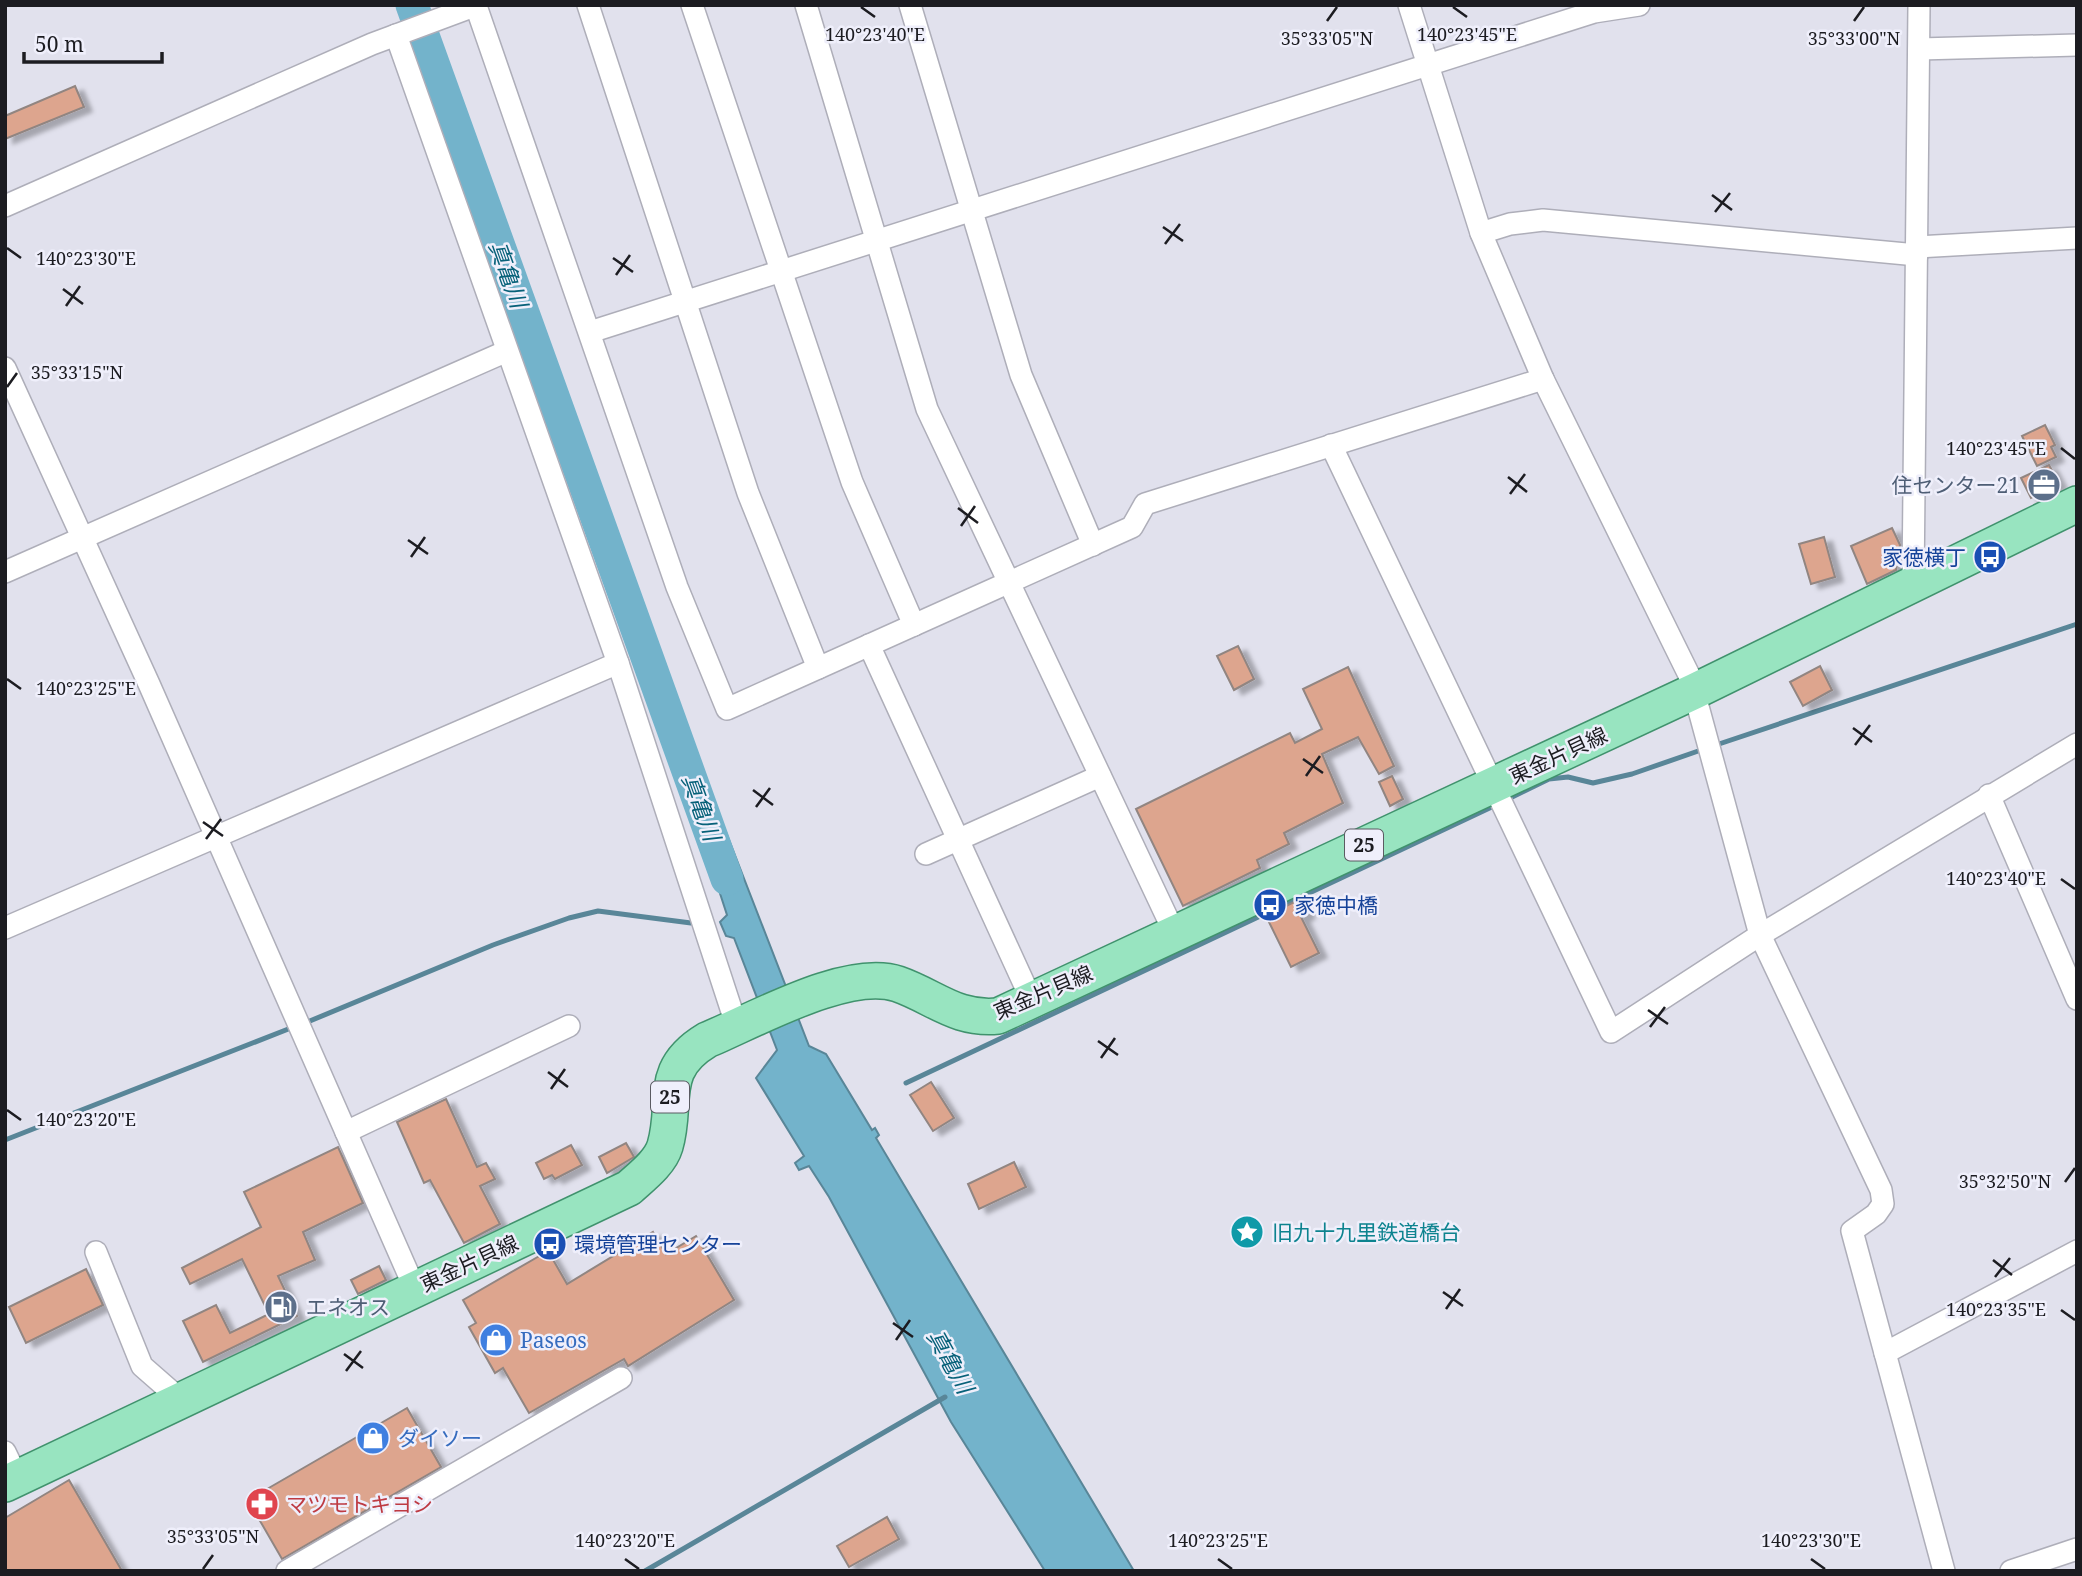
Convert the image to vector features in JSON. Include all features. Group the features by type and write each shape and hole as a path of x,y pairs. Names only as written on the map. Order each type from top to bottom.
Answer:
{"main road":[{"name":"東金片貝線","path":"9,1471 182,1401 629,1188 664,1149 672,1084 681,1062 691,1049 737,1027 847,982 897,983 966,1016 998,1016 1174,932 1499,796 1695,691 2077,504"}],"street":[{"path":"588,5 683,303 748,493 818,668"},
{"path":"692,5 852,482 914,625"},
{"path":"806,5 927,409 1174,932"},
{"path":"910,5 1021,375 1093,545"},
{"path":"1409,5 1481,233 1543,379 1695,691 1708,748 1760,935 1881,1190 1884,1204 1876,1214 1852,1231 1944,1571"},
{"path":"590,332 971,213 1594,12 1639,5"},
{"path":"1913,585 1919,5"},
{"path":"5,206 413,29 476,6 677,587 727,709 1132,527 1145,505 1543,379"},
{"path":"413,29 507,351 618,663 737,1027"},
{"path":"1919,49 2077,44"},
{"path":"1481,233 1510,224 1543,220 1917,251 2077,238"},
{"path":"5,572 507,351"},
{"path":"5,369 83,538 415,1289"},
{"path":"1331,445 1482,768 1499,796 1611,1032 1760,935 2077,744"},
{"path":"869,645 1032,1001"},
{"path":"5,928 618,663"},
{"path":"926,854 1100,776"},
{"path":"1989,795 2077,999"},
{"path":"345,1132 569,1026"},
{"path":"1885,1353 2077,1251"},
{"path":"96,1252 142,1366 182,1401"},
{"path":"287,1571 621,1378"},
{"path":"2011,1571 2035,1567 2077,1549"}],"water":[{"path":"726,832 809,1046 826,1054 872,1130 875,1128 879,1135 876,1138 1134,1571 1045,1571 951,1422 829,1197 809,1166 799,1170 795,1163 804,1156 756,1078 777,1050 734,938 726,936 720,922 727,915 702,838"}],"building":[{"path":"75,86 84,107 5,139 5,116"},
{"path":"2045,425 2055,445 2051,447 2056,457 2037,466 2022,436"},
{"path":"2049,465 2059,484 2031,498 2021,478"},
{"path":"1892,528 1900,545 1896,570 1867,584 1851,546"},
{"path":"1824,537 1835,577 1811,584 1799,544"},
{"path":"1238,646 1254,679 1234,690 1217,656"},
{"path":"1820,666 1832,690 1803,706 1790,682"},
{"path":"1348,667 1394,766 1379,774 1358,737 1322,754 1343,803 1284,833 1289,844 1257,860 1260,868 1183,906 1136,809 1290,733 1295,743 1322,729 1303,689"},
{"path":"1392,776 1403,799 1390,806 1379,782"},
{"path":"1300,899 1307,914 1301,917 1319,953 1291,967 1266,916"},
{"path":"931,1082 954,1118 933,1131 910,1095"},
{"path":"446,1099 477,1167 486,1163 495,1179 480,1186 500,1224 464,1243 430,1180 424,1183 397,1122"},
{"path":"626,1143 634,1157 607,1173 599,1157"},
{"path":"571,1145 582,1165 555,1179 552,1175 544,1179 536,1163"},
{"path":"338,1147 363,1203 303,1232 315,1260 278,1276 297,1316 203,1362 183,1321 216,1305 230,1333 269,1314 242,1259 190,1284 182,1268 261,1227 244,1192"},
{"path":"1014,1162 1026,1187 979,1209 968,1184"},
{"path":"653,1232 666,1254 696,1236 734,1300 628,1366 624,1359 529,1413 503,1368 495,1373 469,1327 476,1323 463,1300 548,1251 567,1284"},
{"path":"379,1266 386,1280 358,1294 351,1280"},
{"path":"86,1269 103,1305 26,1343 9,1307"},
{"path":"407,1408 441,1467 282,1559 248,1500"},
{"path":"69,1480 122,1571 5,1571 5,1518"},
{"path":"887,1517 899,1539 849,1567 837,1546"}],"waterway":[{"name":"真亀川","path":"412,5 727,879"},
{"path":"1713,746 2077,624"},
{"path":"1504,801 1549,779 1568,777 1593,783 1632,774 1704,749"},
{"path":"906,1083 1496,805"},
{"path":"305,1023 493,945 569,918 598,911 691,923"},
{"path":"5,1140 296,1026"},
{"path":"645,1571 945,1397"}],"place":[{"name":"住センター21","path":"2044,485"},
{"name":"家徳横丁","path":"1990,557"},
{"name":"家徳中橋","path":"1270,905"},
{"name":"旧九十九里鉄道橋台","path":"1247,1232"},
{"name":"環境管理センター","path":"550,1244"},
{"name":"エネオス","path":"281,1307"},
{"name":"Paseos","path":"496,1340"},
{"name":"ダイソー","path":"373,1438"},
{"name":"マツモトキヨシ","path":"262,1504"}]}
